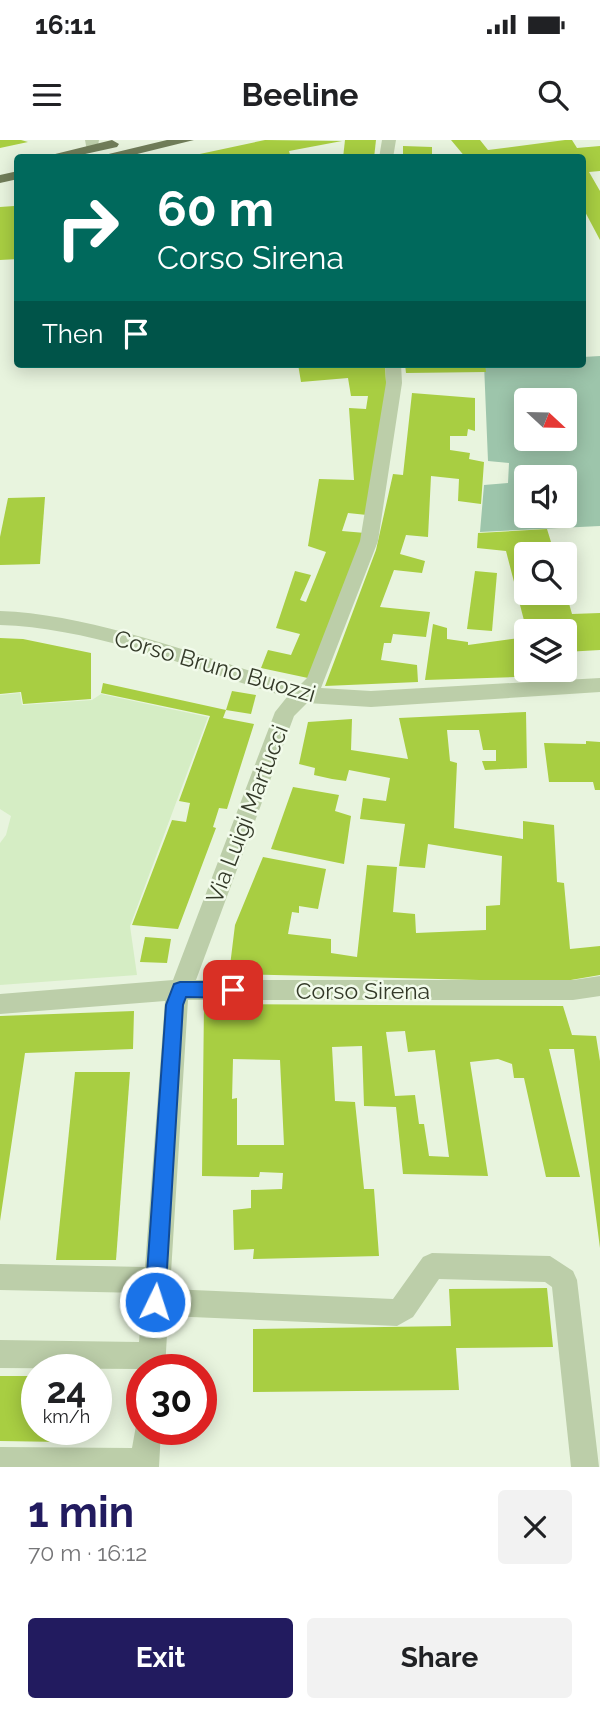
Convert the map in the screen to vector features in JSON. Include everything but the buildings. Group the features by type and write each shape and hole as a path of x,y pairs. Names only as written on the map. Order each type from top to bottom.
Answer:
{"main road":[{"path":"95,151 129,140"},
{"path":"74,154 187,140"}],"street":[{"name":"Via Luigi Martucci","path":"152,1354 172,1019 180,989 285,712 315,682 369,541 394,383 393,368"},
{"name":"Corso Bruno Buozzi","path":"0,618 30,619 97,633 304,695 371,699 600,685"},
{"name":"Corso Sirena","path":"0,1004 180,989 559,990 600,986"},
{"path":"0,1277 397,1313 404,1308 432,1266 550,1269 564,1280 585,1467"},
{"path":"0,1354 126,1362"},
{"path":"0,1461 145,1465 146,1445"}],"shaded area":[{"path":"600,356 600,526 577,527 577,465 514,465 514,528 560,528 480,532 484,485 508,483 509,463 488,461 484,368 586,368 586,357"},
{"path":"20,693 22,705 92,700 101,694 208,717 130,926 137,975 0,985 0,843 6,835 11,816 0,809 0,695"}],"route":[{"path":"155,1302 175,1005 180,989 233,990"}]}
